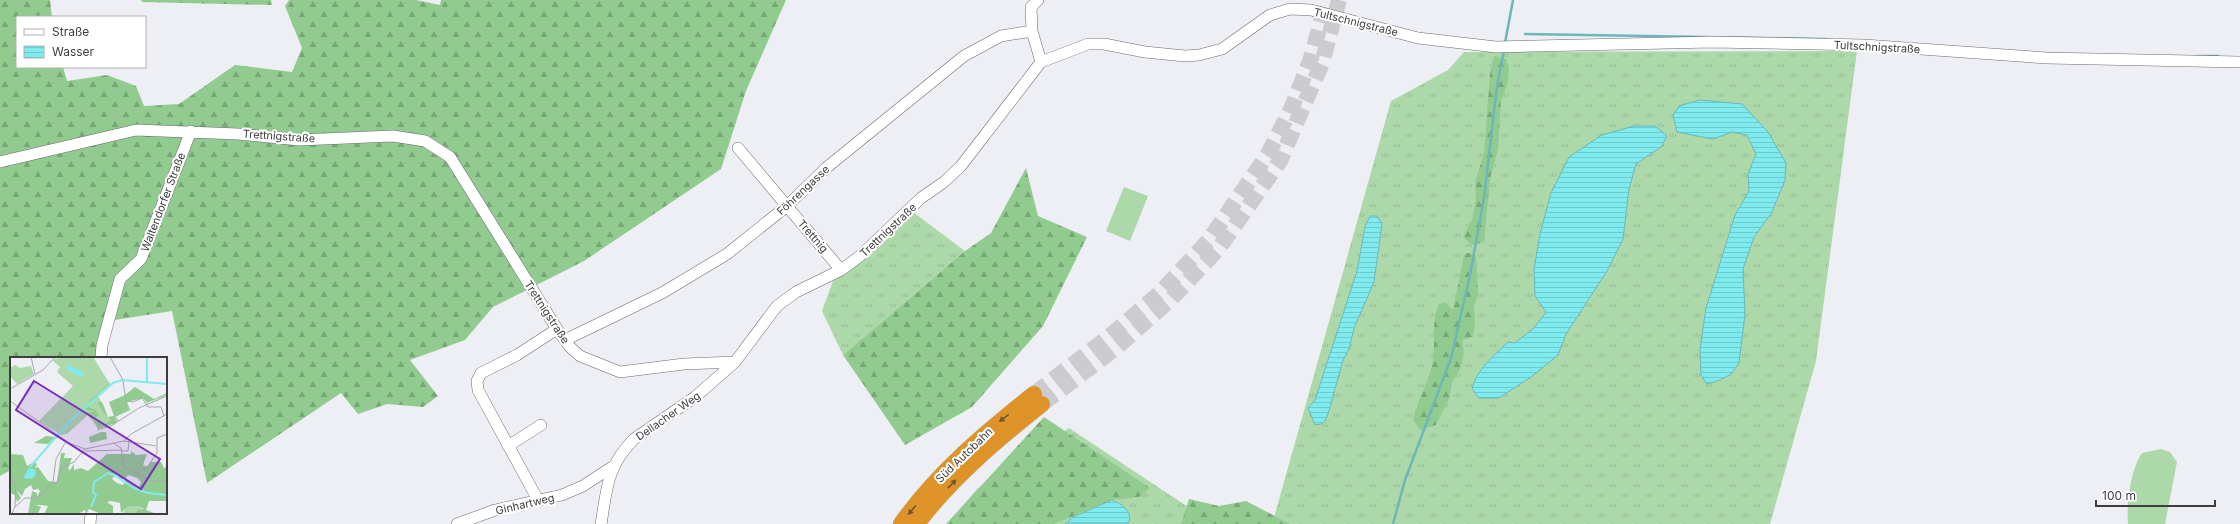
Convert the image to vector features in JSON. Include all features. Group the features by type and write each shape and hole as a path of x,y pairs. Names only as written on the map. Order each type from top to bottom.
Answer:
{"highway":[{"name":"Süd Autobahn","path":"901,524 937,480 965,453 999,422 1038,399 949,486 917,524"}],"street":[{"path":"1038,0 1032,7 1032,30 1041,62"},
{"name":"Tultschnigstraße","path":"1041,62 1088,44 1104,44 1145,52 1185,56 1199,55 1222,49 1270,15 1290,9 1311,10 1418,38 1496,48 1712,42 1848,44 2048,58 2240,62"},
{"name":"Föhrengasse","path":"565,340 637,306 710,265 744,242 787,206 826,168 964,56 1001,36 1032,30"},
{"name":"Trettnigstraße","path":"0,162 136,130 191,131 299,140 393,136 425,141 450,157 557,329 575,352 586,360 620,372 684,364 735,362 777,306 796,292 841,270 869,250 921,198 944,182 961,166 1041,62"},
{"name":"Waltendorfer Straße","path":"101,357 102,345 120,279 141,259 191,131"},
{"name":"Trettnig","path":"738,148 841,270"},
{"path":"538,500 478,390 477,381 479,377 557,329"},
{"name":"Dellacher Weg","path":"600,524 612,467 634,439 695,397 735,362"},
{"path":"508,446 541,426"},
{"name":"Ginhartweg","path":"457,524 495,510 562,495 583,486 612,467"},
{"path":"90,524 91,514"}],"green space":[{"path":"0,0 50,0 52,16 16,16 16,68 63,68 67,81 107,75 136,86 144,106 179,104 235,65 292,72 302,48 285,6 289,0 416,0 440,5 441,0 786,0 746,91 721,169 584,261 493,307 465,340 410,360 438,396 423,407 387,404 358,414 341,393 207,483 172,311 108,321 105,357 10,357 10,471 0,476"},
{"path":"141,0 271,0 272,5 142,2"},
{"path":"1857,51 1816,361 1770,524 948,524 977,489 1069,428 1185,505 1273,521 1391,101 1448,70 1464,52"},
{"path":"1494,56 1506,59 1509,68 1508,83 1501,100 1498,149 1490,179 1484,242 1472,245 1463,237 1472,220 1476,199 1475,182 1484,154 1490,73"},
{"path":"1026,168 1038,216 1087,237 1043,326 972,407 905,445 843,355 965,251 991,233"},
{"path":"1124,187 1148,196 1130,241 1106,231"},
{"path":"913,212 965,251 843,355 822,311 833,281 869,257"},
{"path":"1468,253 1476,255 1478,294 1474,306 1475,323 1473,337 1462,340 1464,354 1460,369 1452,383 1449,399 1436,425 1420,430 1413,419 1432,366 1436,312 1439,304 1445,302 1453,310 1464,255"},
{"path":"1044,417 1150,488 1139,497 1111,500 1054,524 946,524"},
{"path":"2161,449 2170,452 2177,462 2165,524 2128,524 2130,487 2138,460 2142,453"},
{"path":"1189,499 1219,506 1246,501 1290,524 1181,524"}],"water":[{"path":"1700,100 1742,104 1768,132 1786,163 1785,180 1772,212 1754,237 1743,269 1745,314 1739,363 1731,374 1720,380 1707,384 1701,375 1700,349 1706,308 1735,215 1749,191 1748,174 1756,154 1747,135 1732,132 1713,139 1677,132 1673,116 1679,106"},
{"path":"1634,126 1655,126 1667,136 1661,147 1636,164 1629,189 1623,239 1607,271 1566,334 1558,355 1531,377 1499,398 1479,398 1472,389 1481,369 1508,342 1515,343 1534,328 1546,312 1535,296 1534,269 1540,234 1551,193 1569,157 1602,135"},
{"path":"1370,216 1377,216 1382,224 1374,282 1354,328 1349,349 1343,360 1325,421 1321,424 1315,425 1308,408 1315,400 1357,271 1365,227"},
{"path":"1112,500 1123,506 1128,512 1128,524 1065,524 1073,517"}],"waterway":[{"path":"1505,43 1513,0"},
{"path":"1525,34 1826,39"},
{"path":"1393,524 1405,480 1451,358 1470,275 1484,198 1497,86 1504,50"},
{"path":"2197,56 2218,56"}],"tunnel":[{"path":"1034,394 1110,336 1161,292 1209,240 1268,154 1292,107 1311,58 1327,0"},
{"path":"1042,404 1117,347 1171,299 1219,248 1280,161 1322,63 1339,0"}]}
